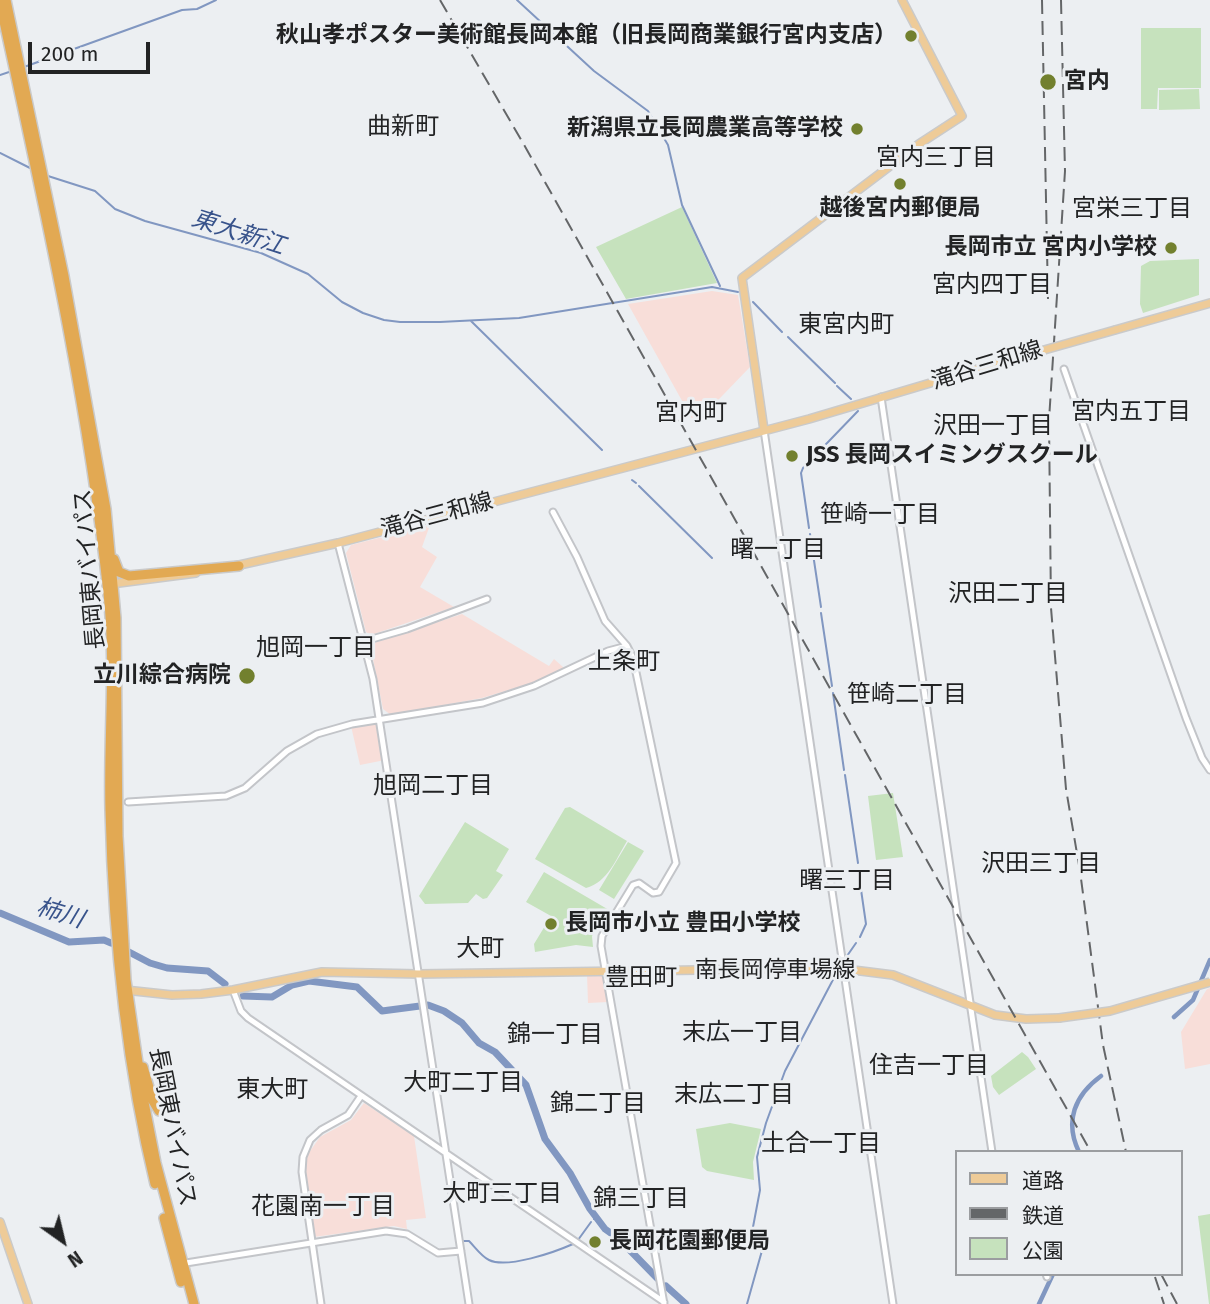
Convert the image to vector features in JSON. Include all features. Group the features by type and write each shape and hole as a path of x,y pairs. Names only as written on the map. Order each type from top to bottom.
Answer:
{"highway":[{"name":"長岡東バイパス","path":"6,0 64,276 106,509 110,584 110,812 132,1073 146,1147 188,1304"},
{"name":"長岡東バイパス","path":"0,3 54,262 96,491 110,584"},
{"path":"106,509 115,563 124,575 239,566"},
{"name":"長岡東バイパス","path":"124,990 156,1163 194,1304"},
{"path":"134,1035 153,1101 159,1111"}],"main road":[{"path":"764,430 742,278 919,144 962,116 902,0"},
{"name":"滝谷三和線","path":"110,584 239,566 338,542 764,430 1210,303"},
{"name":"南長岡停車場線","path":"124,990 185,995 233,990 322,972 419,974 842,969 893,975 970,1006 1015,1018 1059,1018 1110,1011 1210,982"},
{"path":"0,1222 28,1304"}],"street":[{"path":"1064,369 1186,718 1202,758 1210,770"},
{"path":"881,397 992,1150"},
{"path":"764,430 893,1304"},
{"path":"553,512 577,556 605,621 627,646 634,663 676,863 659,892 653,893 639,883 633,885 601,938 665,1303"},
{"path":"338,542 365,641 380,720 469,1304"},
{"path":"365,641 407,629 486,599"},
{"path":"128,802 205,798 234,793 251,783 274,761 303,740 329,730 461,707 514,694 627,646"},
{"path":"233,990 240,1008 248,1018 665,1303"},
{"path":"321,1304 302,1172 306,1147 317,1133 348,1115 361,1096"},
{"path":"186,1262 394,1231 407,1234 438,1253 461,1251"}],"shaded area":[{"path":"712,291 738,295 750,367 695,424 628,304"},
{"path":"430,525 422,547 437,557 420,587 454,607 371,635 366,632 346,553 351,545"},
{"path":"462,614 549,666 554,659 563,670 539,681 482,698 391,715 383,709 371,649 374,643"},
{"path":"375,722 379,726 385,760 360,765 351,726"},
{"path":"587,974 603,974 608,1002 588,1003"},
{"path":"1210,988 1210,1064 1185,1069 1181,1032"},
{"path":"364,1103 414,1136 426,1218 406,1220 407,1229 394,1226 314,1237 304,1169 308,1154 320,1137 351,1120"}],"green space":[{"path":"1141,28 1201,28 1201,88 1158,88 1157,109 1141,109"},
{"path":"1199,89 1200,109 1159,110 1159,90"},
{"path":"682,207 717,283 626,299 596,247"},
{"path":"1199,259 1199,295 1143,313 1140,304 1141,266 1150,261"},
{"path":"893,793 903,857 876,860 868,796"},
{"path":"570,807 627,841 606,875 586,888 535,859 565,808"},
{"path":"465,822 509,849 496,871 503,875 487,898 483,899 476,894 468,903 425,904 419,896"},
{"path":"628,842 644,851 614,899 599,890"},
{"path":"544,872 609,910 592,936 593,947 576,945 535,952 534,944 551,916 526,902"},
{"path":"1022,1052 1036,1069 999,1095 993,1087 991,1076"},
{"path":"730,1123 761,1129 753,1162 754,1180 707,1171 702,1167 696,1129"},
{"path":"1210,1214 1210,1304 1209,1304 1198,1216"}],"waterway":[{"path":"24,67 182,10 197,9 216,0"},
{"path":"517,0 594,71 648,111 668,145 682,205 720,286"},
{"path":"0,75 12,71"},
{"name":"東大新江","path":"0,153 30,168"},
{"name":"東大新江","path":"48,176 95,191 115,209 145,221 261,253 308,274 342,302 384,320 440,322 519,318 712,287 738,292"},
{"path":"753,302 782,332"},
{"path":"471,321 602,450"},
{"path":"788,337 835,383"},
{"path":"837,386 851,399"},
{"path":"809,528 801,473 803,468 858,411"},
{"path":"632,480 636,483"},
{"path":"639,486 712,558"},
{"path":"810,534 821,607"},
{"path":"821,613 832,686"},
{"path":"833,693 844,770"},
{"path":"845,775 858,863"},
{"path":"858,869 866,924 860,937"},
{"name":"柿川","path":"0,913 69,942 104,940 111,943"},
{"path":"847,956 856,943"},
{"name":"柿川","path":"129,952 167,968 208,971 225,984"},
{"path":"1174,1017 1193,1000 1210,960"},
{"path":"747,1304 763,1247 753,1227 760,1190 757,1157 766,1123 785,1071 836,974"},
{"name":"柿川","path":"243,996 272,997 292,985 309,981 357,987 382,1011 420,1006"},
{"name":"柿川","path":"428,1005 444,1011 462,1023 479,1043 495,1052 526,1085 545,1139 570,1173 590,1209 605,1229 619,1239 657,1278"},
{"path":"1078,1150 1072,1130 1075,1110 1084,1092 1101,1076"},
{"path":"578,1240 591,1222"},
{"path":"464,1241 469,1241 486,1258 497,1262 519,1261 573,1244"},
{"path":"1039,1304 1052,1276"},
{"name":"柿川","path":"666,1286 686,1304"}],"railway":[{"path":"440,0 1090,1150"},
{"path":"1042,0 1048,299"},
{"path":"1061,0 1065,171 1049,420 1051,608 1066,789 1080,871 1103,1045 1126,1150"},
{"path":"1162,1276 1177,1304"},
{"path":"1155,1277 1164,1304"}],"place":[{"name":"秋山孝ポスター美術館長岡本館（旧長岡商業銀行宮内支店）","path":"911,36"},
{"name":"宮内","path":"1048,82"},
{"name":"新潟県立長岡農業高等学校","path":"857,129"},
{"name":"越後宮内郵便局","path":"900,184"},
{"name":"長岡市立 宮内小学校","path":"1171,248"},
{"name":"JSS 長岡スイミングスクール","path":"792,456"},
{"name":"立川綜合病院","path":"247,676"},
{"name":"長岡市小立 豊田小学校","path":"551,924"},
{"name":"長岡花園郵便局","path":"595,1242"}],"district":[{"name":"曲新町","path":"403,127"},
{"name":"宮内三丁目","path":"936,158"},
{"name":"宮栄三丁目","path":"1132,209"},
{"name":"宮内四丁目","path":"992,285"},
{"name":"東宮内町","path":"846,325"},
{"name":"宮内五丁目","path":"1131,412"},
{"name":"宮内町","path":"691,413"},
{"name":"沢田一丁目","path":"993,426"},
{"name":"笹崎一丁目","path":"880,515"},
{"name":"曙一丁目","path":"778,550"},
{"name":"沢田二丁目","path":"1008,594"},
{"name":"旭岡一丁目","path":"316,648"},
{"name":"上条町","path":"624,662"},
{"name":"笹崎二丁目","path":"907,695"},
{"name":"旭岡二丁目","path":"433,786"},
{"name":"沢田三丁目","path":"1041,864"},
{"name":"曙三丁目","path":"847,881"},
{"name":"大町","path":"480,949"},
{"name":"豊田町","path":"641,978"},
{"name":"末広一丁目","path":"742,1033"},
{"name":"錦一丁目","path":"555,1035"},
{"name":"住吉一丁目","path":"929,1066"},
{"name":"大町二丁目","path":"463,1083"},
{"name":"東大町","path":"272,1090"},
{"name":"末広二丁目","path":"734,1095"},
{"name":"錦二丁目","path":"598,1104"},
{"name":"土合一丁目","path":"821,1144"},
{"name":"大町三丁目","path":"502,1194"},
{"name":"錦三丁目","path":"641,1199"},
{"name":"花園南一丁目","path":"323,1207"}]}
